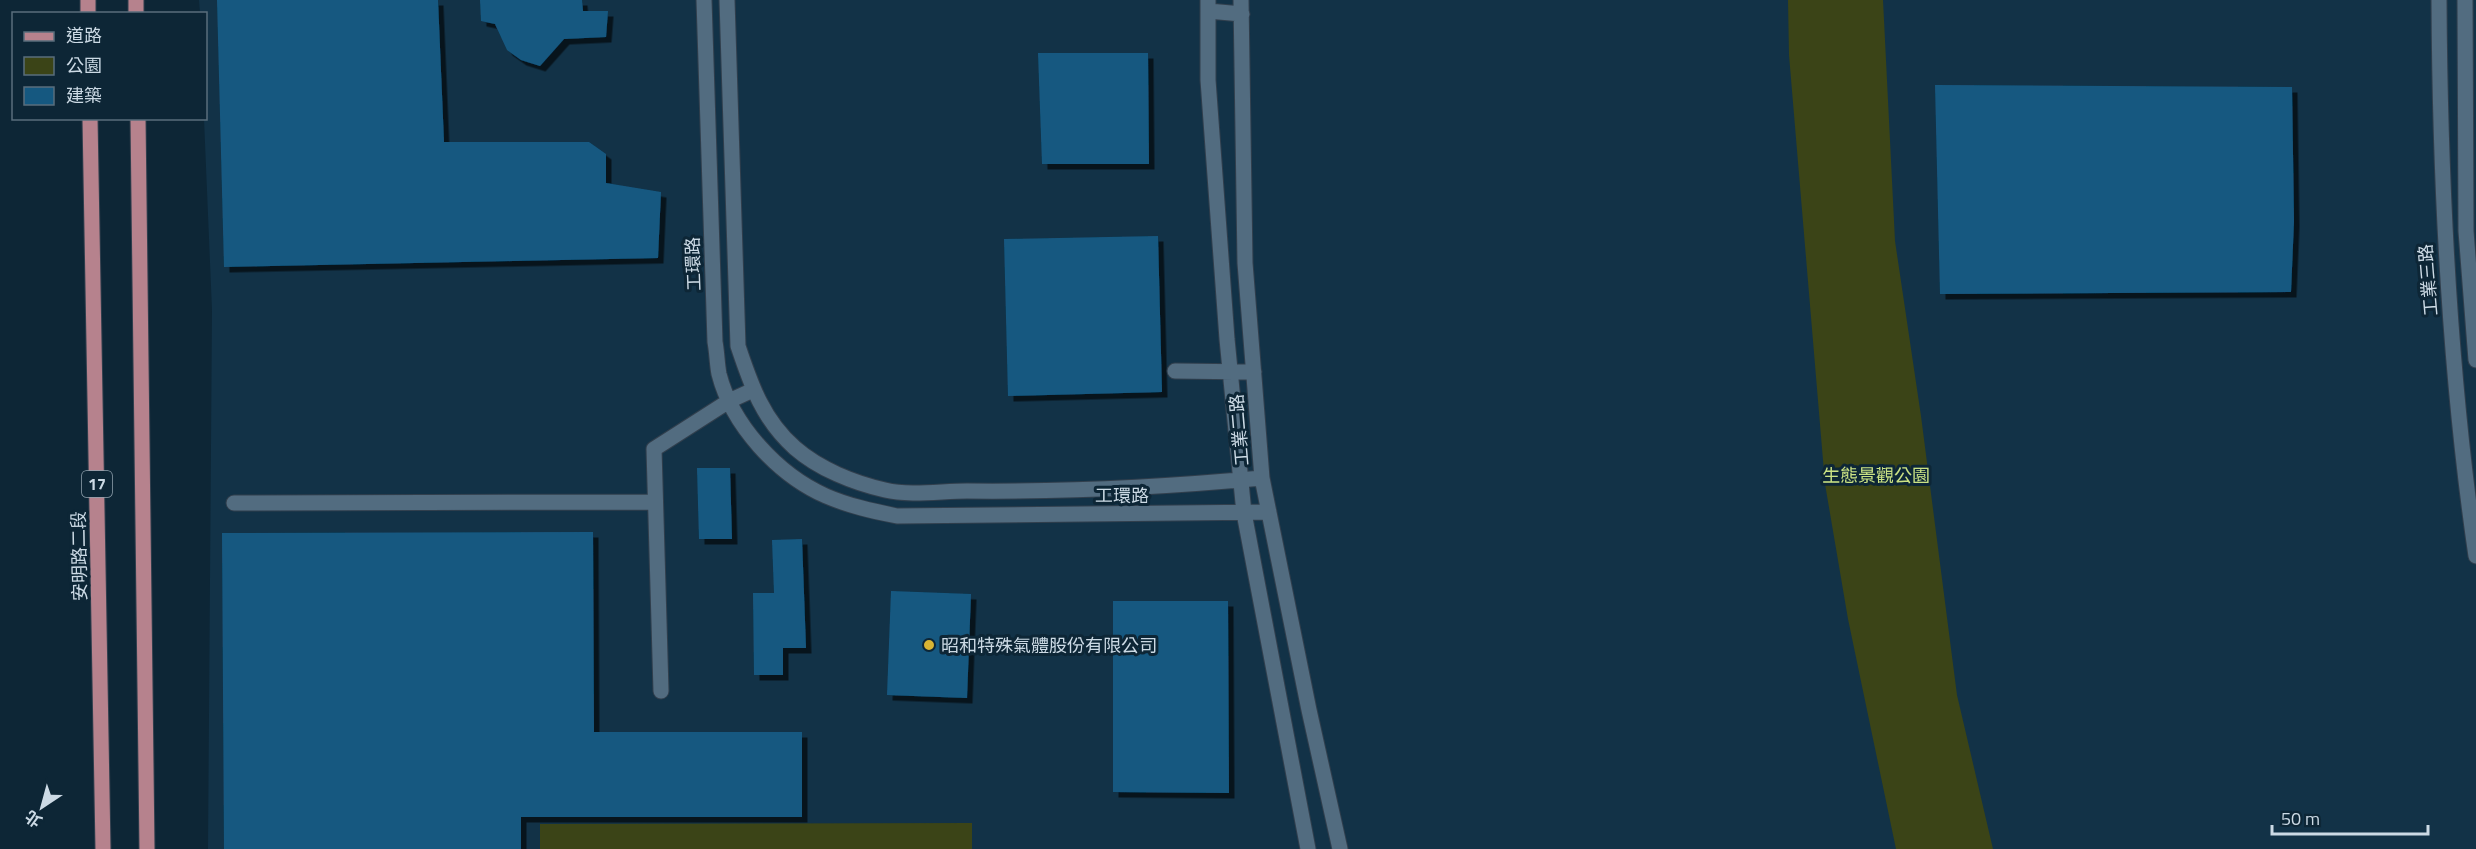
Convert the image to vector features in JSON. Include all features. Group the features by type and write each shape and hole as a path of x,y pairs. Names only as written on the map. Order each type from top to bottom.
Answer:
{"main road":[{"name":"安明路二段","path":"90,120 103,849"},
{"path":"138,120 147,849"}],"street":[{"name":"工環路","path":"704,0 715,342 719,374 729,401 745,430 767,453 794,477 825,496 861,509 897,516 1269,512"},
{"name":"工環路","path":"728,0 738,346 753,390 767,419 796,449 847,479 887,491 976,492 1262,478"},
{"name":"工業三路","path":"2439,0 2444,236 2464,471 2476,556"},
{"path":"2465,0 2466,231 2476,360"},
{"path":"1208,6 1242,7"},
{"name":"工業二路","path":"1208,6 1208,80 1230,372 1244,513 1308,849"},
{"name":"工業二路","path":"1242,7 1245,263 1262,478 1310,717 1340,849"},
{"path":"2439,21 2465,20"},
{"path":"705,29 728,29"},
{"path":"708,123 731,121"},
{"path":"2450,309 2471,308"},
{"path":"1175,371 1254,372"},
{"path":"661,691 654,449 729,401 753,390"},
{"path":"976,492 976,515"},
{"path":"234,503 656,502"},
{"path":"1283,720 1310,717"}],"shaded area":[{"path":"199,0 2476,0 2476,849 208,849 212,310 204,120 207,120 207,12 200,12"}],"green space":[{"name":"生態景觀公園","path":"1788,0 1883,0 1895,241 1921,416 1957,695 1993,849 1896,849 1848,619 1825,484 1789,55"},
{"path":"972,823 972,849 540,849 540,824"}],"building":[{"path":"217,0 438,0 444,142 589,142 606,154 606,183 661,192 658,258 224,267"},
{"path":"480,0 582,0 583,11 608,11 606,37 564,39 540,66 521,60 507,50 495,24 481,21"},
{"path":"1038,53 1148,53 1149,164 1042,164"},
{"path":"1935,85 2292,87 2294,221 2291,292 1940,294"},
{"path":"1158,236 1162,392 1008,396 1004,239"},
{"path":"697,468 730,468 732,539 699,539"},
{"path":"593,532 594,732 802,732 802,817 521,817 521,849 224,849 222,533"},
{"path":"802,539 806,648 783,648 783,675 754,675 753,593 774,593 772,540"},
{"name":"昭和特殊氣體股份有限公司","path":"891,591 971,594 967,698 887,695"},
{"path":"1113,601 1228,601 1229,793 1113,792"}],"place":[{"name":"昭和特殊氣體股份有限公司","path":"929,645"}]}
